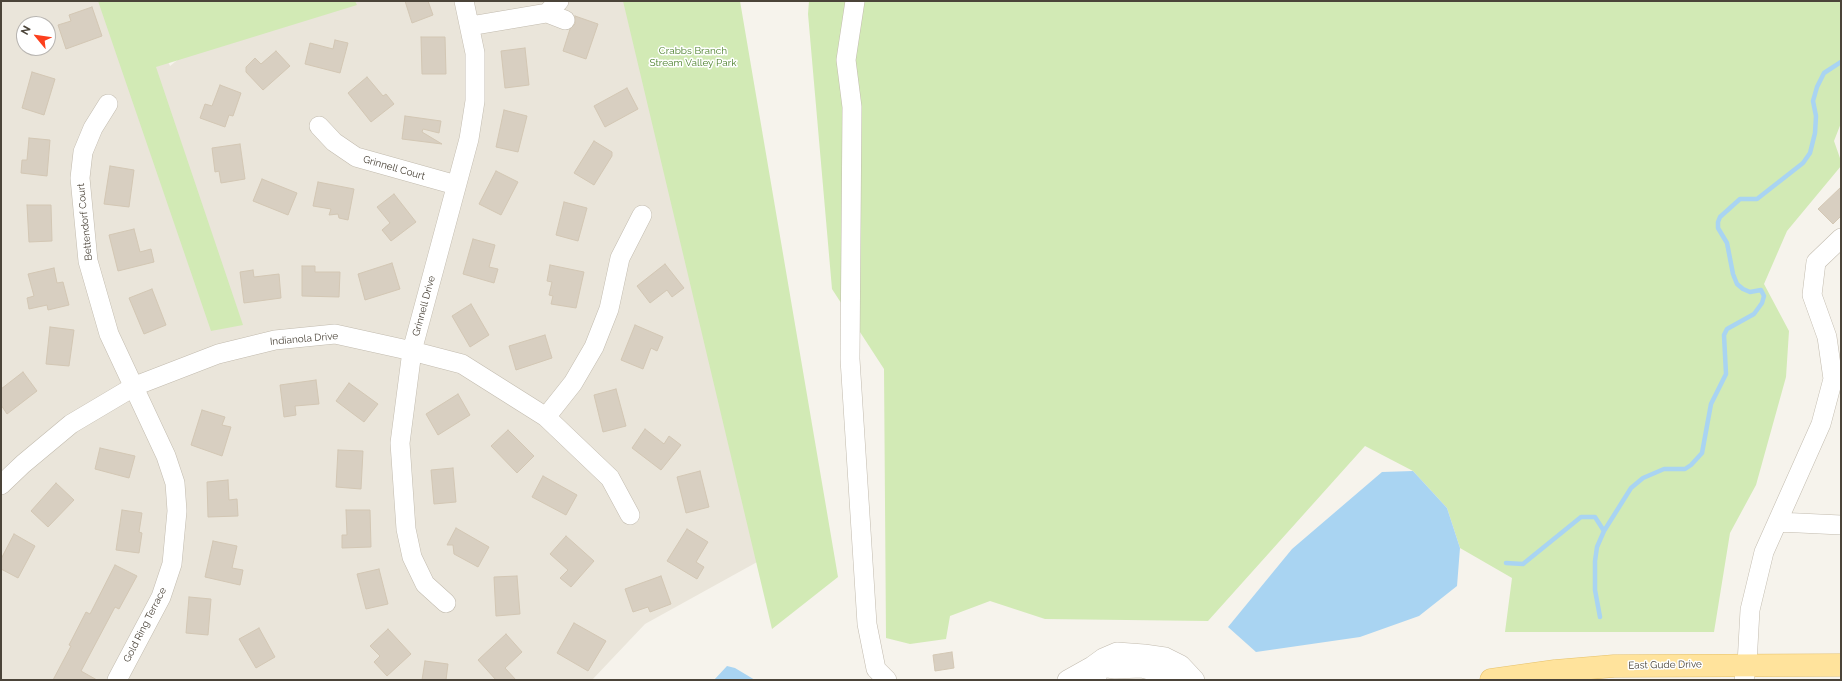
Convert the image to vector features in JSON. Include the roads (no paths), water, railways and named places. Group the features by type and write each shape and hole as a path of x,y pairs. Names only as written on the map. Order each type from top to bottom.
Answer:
{"main road":[{"name":"East Gude Drive","path":"1491,680 1587,668 1661,665 1745,672 1841,665"}],"street":[{"name":"Grinnell Drive","path":"446,603 425,584 412,557 406,530 400,443 412,351 469,138 475,101 475,53 464,1"},
{"path":"855,1 846,60 852,106 850,359 866,624 876,669 887,680"},
{"path":"470,26 553,7 565,20"},
{"name":"Bettendorf Court","path":"108,104 93,128 83,152 80,178 88,261 109,334 134,386"},
{"name":"Grinnell Court","path":"319,126 334,142 356,157 456,185"},
{"path":"546,417 573,383 594,347 609,310 620,258 642,215"},
{"path":"1745,672 1750,610 1764,552 1821,424 1833,379 1827,337 1812,295 1816,262 1841,238"},
{"name":"Indianola Drive","path":"1,485 23,464 71,424 134,386 218,354 275,340 335,334 462,364 546,417 610,478 630,515"},
{"name":"Gold Ring Terrace","path":"117,680 161,597 172,564 177,511 175,483 166,456 134,386"},
{"path":"1778,522 1841,525"},
{"path":"1095,673 1103,658 1117,652 1165,657 1181,665 1195,680"},
{"path":"1067,680 1115,669 1142,668 1157,672 1172,680"}],"water":[{"path":"1413,471 1447,508 1460,548 1457,586 1419,616 1360,637 1256,652 1228,627 1292,549 1382,472"},
{"path":"727,666 735,668 755,680 714,680"}],"waterway":[{"path":"1600,617 1595,590 1595,561 1597,547 1604,531 1631,488 1643,478 1664,469 1685,469 1702,453 1711,404 1726,374 1724,335 1727,329 1754,314 1762,303 1764,296 1761,290 1750,292 1737,284 1733,274 1727,243 1718,228 1720,217 1740,199 1757,199 1803,163 1810,153 1815,133 1816,116 1813,101 1817,87 1824,73 1841,62"},
{"path":"1506,563 1523,564 1581,517 1595,517 1604,531"}],"park label":[{"name":"Crabbs Branch Stream Valley Park","path":"693,56"}]}
